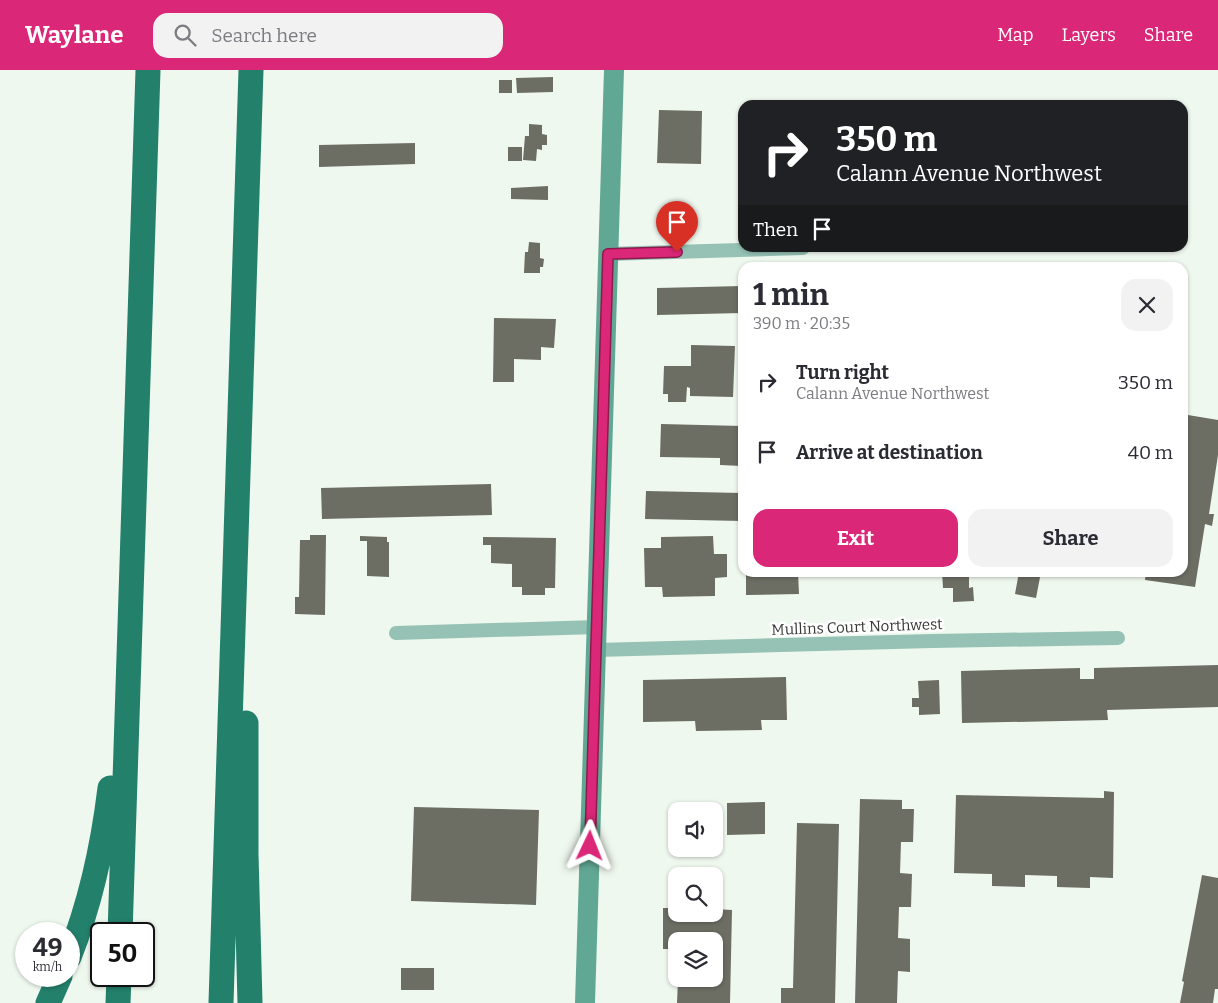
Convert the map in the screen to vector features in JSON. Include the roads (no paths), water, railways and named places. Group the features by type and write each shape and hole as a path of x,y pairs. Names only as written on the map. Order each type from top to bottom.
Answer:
{"highway":[{"path":"120,922 148,70"},
{"path":"221,1003 251,70"},
{"path":"244,286 246,844 250,1003"},
{"path":"80,924 91,892 105,826 112,776 132,554"},
{"path":"48,1003 55,987"},
{"path":"118,1003 119,987"}],"main road":[{"path":"586,1003 614,70"}],"street":[{"path":"608,254 738,250"},
{"path":"396,633 597,627"},
{"name":"Mullins Court Northwest","path":"596,650 952,640 1118,638"}]}
